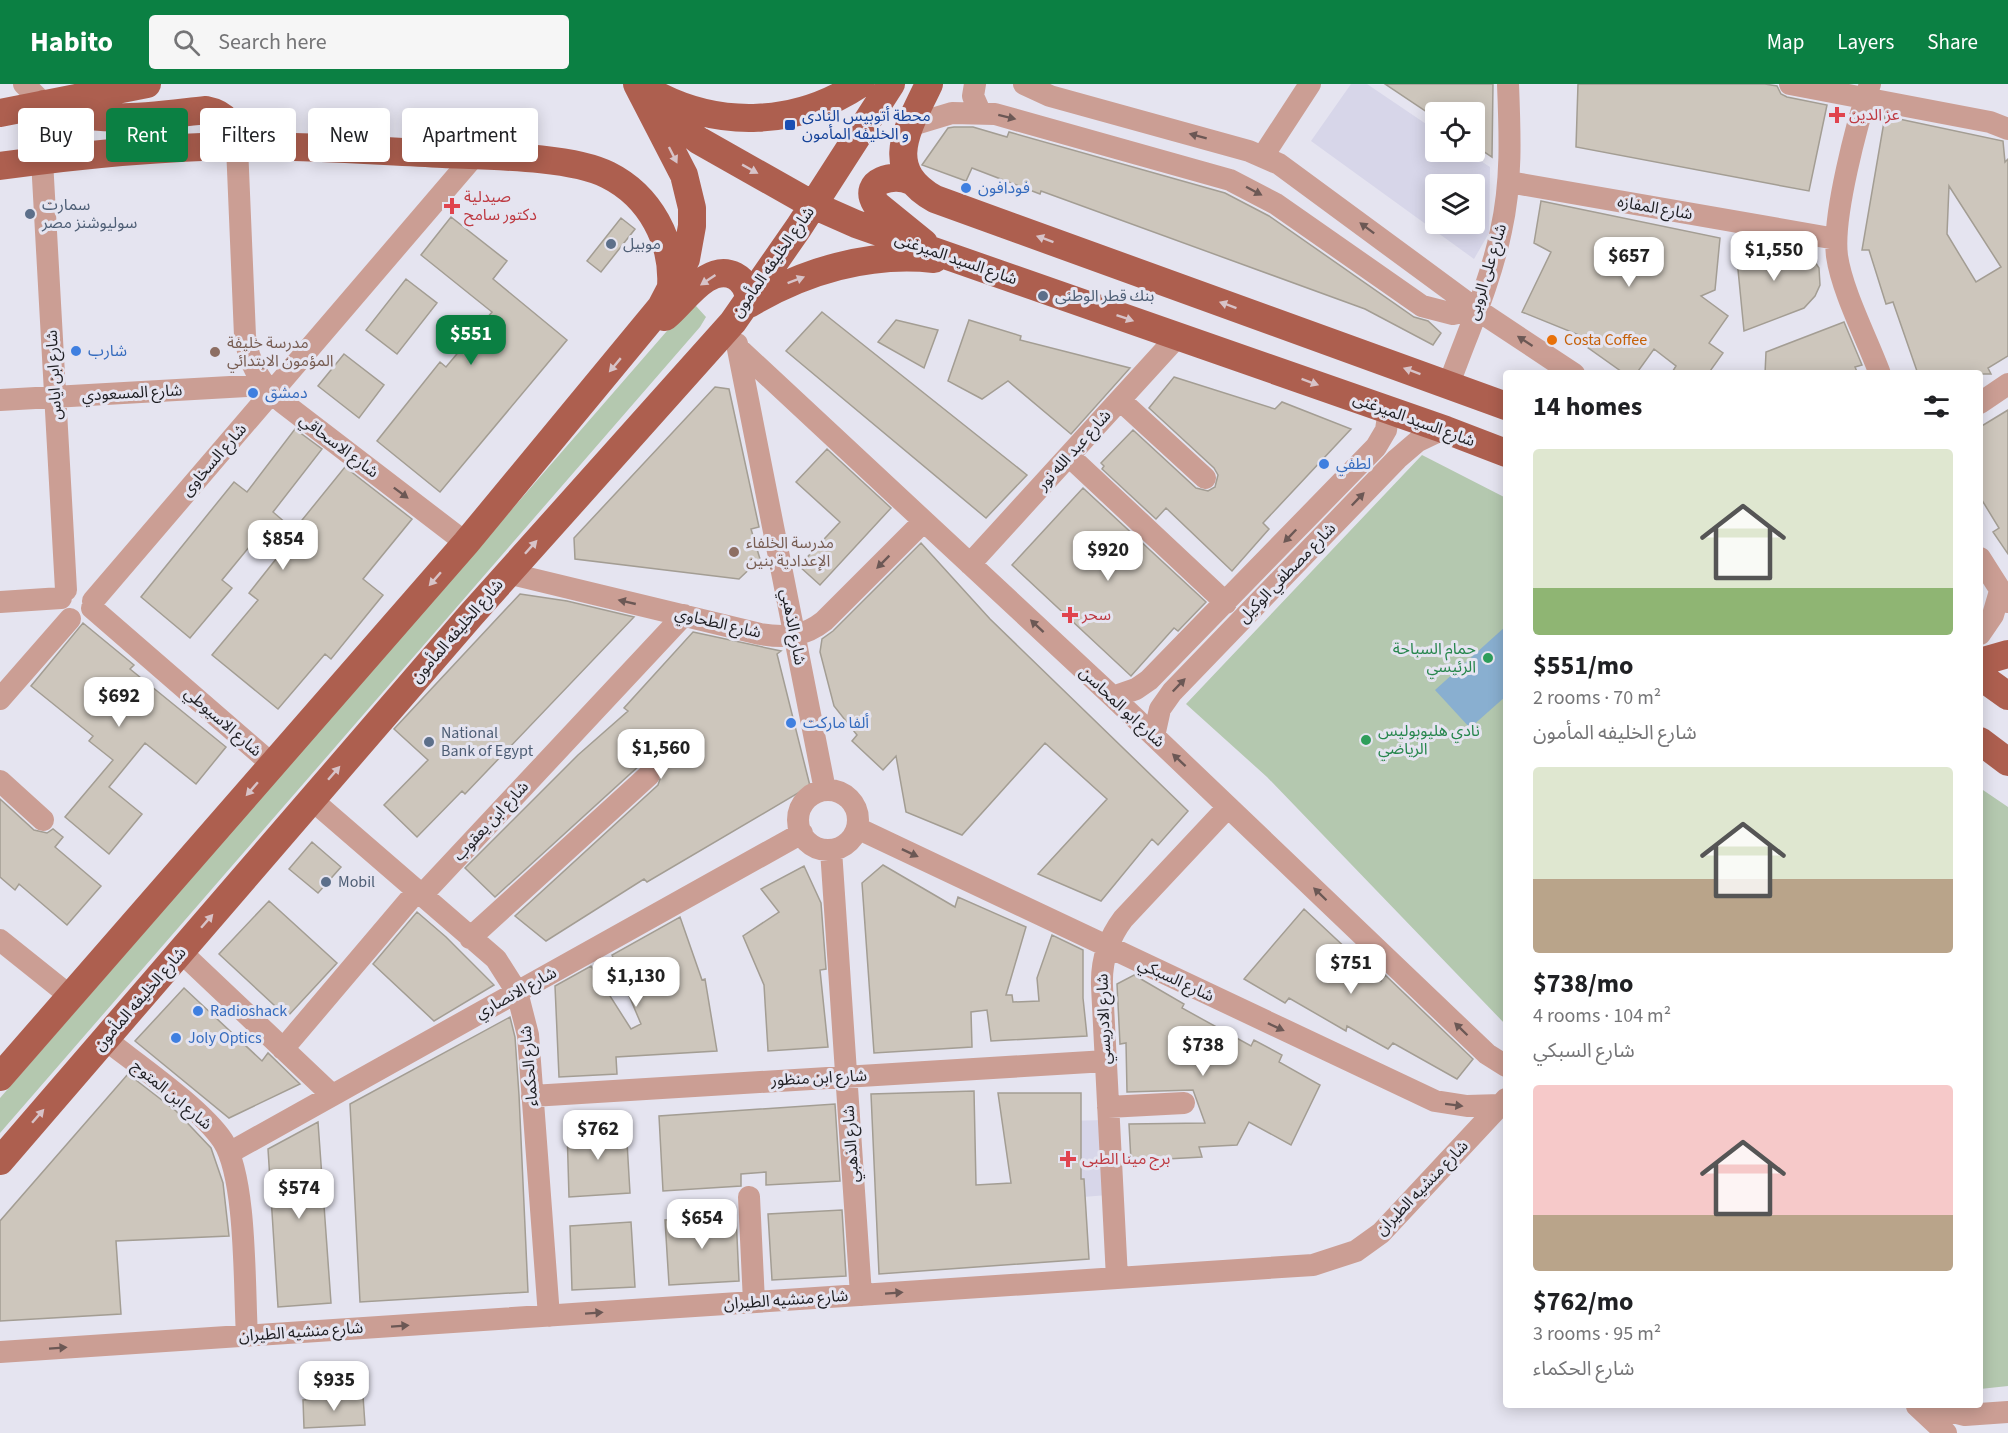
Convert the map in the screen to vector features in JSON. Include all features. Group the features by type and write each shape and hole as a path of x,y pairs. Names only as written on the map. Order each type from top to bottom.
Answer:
{"main road":[{"path":"0,113 147,84"},
{"path":"638,84 675,104 696,111 740,118 762,118 805,111 826,103 860,84"},
{"path":"0,1077 466,543 642,332 670,290 679,275 690,243 692,226 689,191 638,84"},
{"name":"شارع السيد الميرغنى","path":"638,84 664,114 686,132 813,205 879,233 928,248 1503,452"},
{"name":"شارع الخليفه المأمون","path":"0,1161 507,573 741,319 891,84"},
{"path":"911,181 903,154 909,126 929,84"},
{"path":"44,104 75,115 107,119 200,111"},
{"path":"94,155 200,148"},
{"path":"296,148 402,152"},
{"path":"538,161 582,166 596,170 622,183 645,204 661,230 670,260 670,290"},
{"path":"0,166 28,162"},
{"path":"928,248 909,228 876,204 873,195 875,185 883,179 900,177 911,181 927,194 945,204 1503,405"},
{"path":"741,319 787,283 857,262 913,258 977,266"},
{"path":"642,332 674,310 712,275 725,273 737,277 746,287 741,319"},
{"path":"1983,661 2008,654"},
{"path":"1983,678 2008,696"},
{"path":"1983,743 2008,762"}],"street":[{"path":"24,84 44,104"},
{"path":"975,84 973,100 980,112"},
{"path":"1024,84 1050,96 1263,156 1293,173 1476,309 1568,370"},
{"path":"1263,156 1310,84"},
{"name":"شارع على الروبى","path":"1449,384 1498,247 1509,182 1508,84"},
{"path":"1790,84 1868,91 1990,122 2008,129"},
{"path":"1868,91 1839,215 1836,239 1841,272 1878,370"},
{"path":"909,126 944,115 980,112 1042,126 1240,184 1276,204 1415,301 1442,313 1453,314 1476,309"},
{"name":"شارع ابن اياس","path":"42,162 66,602"},
{"name":"شارع الاسحاقي","path":"238,162 246,343 250,362 268,389 466,543"},
{"name":"شارع السخاوى","path":"92,605 268,389 469,162"},
{"name":"شارع المفازه","path":"1509,182 1836,239"},
{"path":"1415,301 1432,276"},
{"name":"شارع ابو المحاسن","path":"741,319 924,521 1154,736 1487,1054 1503,1064"},
{"name":"شارع الذهبي","path":"741,319 794,636 825,790"},
{"name":"شارع عبد الله نور","path":"970,564 1178,336"},
{"path":"1983,401 2008,384"},
{"name":"شارع المسعودي","path":"0,400 268,389"},
{"path":"1120,400 1205,478"},
{"name":"شارع مصطفي الوكيل","path":"1113,698 1149,681 1376,447 1386,430 1389,410"},
{"name":"شارع مصطفي الوكيل","path":"1154,736 1160,709 1172,692 1397,459 1418,441 1443,429"},
{"path":"1069,456 1226,603"},
{"name":"شارع الطحاوي","path":"507,573 760,634 794,636 811,630 824,621 924,521"},
{"path":"1983,563 2004,597 1983,630"},
{"name":"شارع الاسيوطي","path":"66,602 83,588 92,605 273,765"},
{"path":"0,602 66,602"},
{"path":"0,699 66,602"},
{"name":"شارع ابن يعقوب","path":"283,1049 420,893 684,615"},
{"path":"470,938 649,775"},
{"path":"0,781 43,820"},
{"path":"825,790 841,793 854,804 858,820 857,828 850,840 831,850 811,844 802,833 799,817 804,802 817,792 825,790"},
{"name":"شارع الحكماء","path":"311,799 504,969 517,992 526,1020 549,1316"},
{"name":"شارع الادريسي","path":"1117,1278 1102,976 1107,947 1123,919 1228,807"},
{"name":"شارع السبكي","path":"857,828 1435,1101 1467,1106 1503,1102"},
{"name":"شارع الانصاري","path":"229,1153 802,833"},
{"name":"شارع الذهبي","path":"831,850 861,1295"},
{"path":"0,940 70,996"},
{"path":"180,951 332,1095"},
{"name":"شارع ابن المتوج","path":"105,1039 209,1124 229,1153 238,1180 247,1336"},
{"name":"شارع ابن منظور","path":"532,1096 1106,1061"},
{"name":"شارع منشيه الطيران","path":"0,1352 1298,1267 1342,1257 1381,1233 1503,1102"},
{"path":"1108,1107 1184,1103"},
{"path":"749,1197 754,1302"},
{"path":"1919,1408 1946,1433"},
{"path":"1935,1408 1954,1414 1973,1426 2008,1412"}],"shaded area":[{"path":"1351,84 1367,84 1425,123 1425,162 1482,162 1490,167 1489,233 1474,259 1439,234 1485,234 1485,174 1425,174 1425,224 1311,141"},
{"name":"برج مينا الطبى","path":"1105,1120 1108,1195 1033,1201 1027,1122"}],"green space":[{"path":"696,306 706,317 700,327 0,1133 0,1098 686,309"},
{"name":"نادي هليوبوليس الرياضي","path":"1422,455 1503,496 1503,1022 1267,777 1186,704"},
{"path":"1983,790 2008,807 2008,1386 1983,1389"}],"water":[{"name":"حمام السباحة الرئيسي","path":"1503,629 1503,699 1470,728 1435,690"}],"building":[{"path":"1385,84 1493,84 1492,157 1485,152 1485,102 1425,102 1425,111"},
{"path":"1578,84 1765,84 1777,86 1781,94 1787,97 1827,105 1809,191 1576,147"},
{"path":"1885,116 2003,141 2005,162 2008,159 2008,356 1988,368 1991,374 1983,374 1983,370 1917,370 1893,302 1886,304 1869,250 1862,250","holes":["1949,186 2001,267 1976,282 1947,234"]},
{"path":"973,127 1007,137 1009,132 1225,193 1269,216 1414,317 1428,321 1441,333 1433,345 1365,309 1041,191 1040,194 972,168 966,181 922,165 948,128"},
{"path":"1541,201 1720,238 1715,290 1701,296 1728,316 1709,343 1723,353 1711,370 1674,370 1676,366 1654,349 1639,370 1619,370 1580,342 1584,337 1522,312 1551,252 1534,243"},
{"path":"451,217 507,261 493,279 567,340 440,492 377,441 440,362 446,367 492,312 421,255"},
{"path":"621,218 635,229 601,272 587,261"},
{"path":"1735,239 1810,254 1819,268 1820,285 1815,296 1804,308 1744,331"},
{"path":"406,279 437,303 397,354 366,330"},
{"path":"822,312 1027,475 986,518 786,351"},
{"path":"896,320 938,330 924,368 878,342"},
{"path":"969,320 1021,336 1020,340 1130,368 1071,434 1008,381 982,399 948,381"},
{"path":"1844,322 1862,365 1855,367 1856,370 1765,370 1766,352"},
{"path":"344,354 384,385 359,418 318,386"},
{"path":"1174,377 1275,409 1282,402 1351,429 1263,523 1269,529 1232,571 1166,508 1156,519 1102,469 1104,466 1101,463 1133,430 1196,488 1208,491 1215,487 1218,475 1214,468 1149,408"},
{"name":"مدرسة الخلفاء الإعدادية بنين","path":"715,387 729,389 759,527 751,529 760,559 739,579 575,559 574,538"},
{"path":"2008,410 2008,554 1993,532 1999,528 1983,502 1983,425"},
{"path":"295,429 322,449 273,512 294,530 345,467 412,519 363,579 383,595 331,659 325,654 278,709 212,655 258,600 249,593 276,559 254,541 222,580 232,588 190,638 141,597 234,482 247,492"},
{"path":"827,449 891,508 820,585 799,566 840,522 796,482"},
{"path":"1083,488 1206,602 1178,631 1174,628 1131,676 1012,565"},
{"path":"921,543 990,619 1188,811 1158,845 1152,839 1101,901 1038,874 1107,799 1045,743 962,835 906,812 896,756 883,770 852,741 857,735 834,706 820,652 822,639 833,631"},
{"path":"520,594 567,601 634,617 465,794 462,791 417,837 384,805 428,760 394,729"},
{"path":"83,623 134,665 130,669 226,747 196,784 145,743 109,787 142,814 109,854 65,817 113,760 89,741 93,736 31,686"},
{"path":"693,632 781,651 777,654 810,786 647,882 644,879 546,941 515,916 658,785 662,773 659,766 647,762 640,765 495,897 465,868 578,755 628,711 624,708"},
{"path":"0,799 34,830 47,833 53,829 63,837 55,847 101,886 67,925 19,884 15,890 0,877"},
{"path":"312,842 341,867 318,893 289,869"},
{"path":"883,865 955,907 958,897 1026,927 1006,995 1012,995 1013,1002 1039,1001 1037,978 1052,935 1083,950 1083,998 1087,1036 991,1041 987,1010 971,1012 972,1047 874,1053 862,883"},
{"path":"804,866 821,903 826,969 820,970 828,1047 768,1051 764,985 743,936 779,912 761,889"},
{"path":"269,901 337,963 287,1017 219,954"},
{"path":"1304,909 1381,981 1385,975 1473,1059 1457,1079 1393,1043 1388,1049 1347,1026 1346,1031 1289,998 1285,1003 1244,979"},
{"path":"417,912 446,937 494,985 434,1021 373,964"},
{"path":"680,917 702,980 705,979 717,1051 616,1057 617,1074 559,1077 555,986 591,966 631,1029 641,1024 612,955"},
{"path":"1134,975 1184,1004 1182,1008 1251,1046 1254,1040 1282,1055 1279,1062 1320,1085 1291,1145 1249,1122 1237,1145 1199,1147 1202,1157 1131,1161 1129,1124 1205,1123 1193,1090 1127,1092 1126,1043 1120,1044 1117,984"},
{"path":"184,988 262,1061 268,1053 300,1084 229,1118 135,1041"},
{"path":"510,1017 515,1037 519,1095 528,1292 360,1302 350,1104"},
{"path":"128,1074 176,1111 211,1148 223,1183 229,1236 116,1241 121,1314 0,1321 0,1221"},
{"path":"974,1091 976,1185 1011,1183 998,1093 1081,1093 1081,1179 1084,1179 1089,1259 879,1274 871,1094"},
{"path":"835,1104 840,1181 766,1185 766,1172 741,1174 741,1186 663,1191 659,1116"},
{"path":"318,1122 331,1303 278,1307 268,1149"},
{"path":"626,1125 630,1193 569,1197 567,1128"},
{"path":"842,1210 846,1276 772,1280 768,1214"},
{"path":"736,1215 739,1281 669,1285 665,1220"},
{"path":"631,1222 635,1287 572,1290 570,1226"},
{"path":"363,1396 365,1425 304,1428 303,1400"}],"place":[{"name":"عز الدين","path":"1837,115"},
{"name":"محطة أتوبيس النادى و الخليفه المأمون","path":"790,125"},
{"name":"فودافون","path":"966,188"},
{"name":"صيدلية دكتور سامح","path":"452,206"},
{"name":"سمارت سوليوشنز مصر","path":"30,214"},
{"name":"موبيل","path":"611,244"},
{"name":"بنك قطر الوطنى","path":"1043,296"},
{"name":"Costa Coffee","path":"1552,340"},
{"name":"شارب","path":"76,351"},
{"name":"مدرسة خليفة المؤمون الابتدائي","path":"215,352"},
{"name":"دمشق","path":"253,393"},
{"name":"لطفي","path":"1324,464"},
{"name":"مدرسة الخلفاء الإعدادية بنين","path":"734,552"},
{"name":"سحر","path":"1070,615"},
{"name":"حمام السباحة الرئيسي","path":"1488,658"},
{"name":"ألفا ماركت","path":"791,723"},
{"name":"نادي هليوبوليس الرياضي","path":"1366,740"},
{"name":"National Bank of Egypt","path":"429,742"},
{"name":"Mobil","path":"326,882"},
{"name":"Radioshack","path":"198,1011"},
{"name":"Joly Optics","path":"176,1038"},
{"name":"برج مينا الطبى","path":"1068,1159"}]}
